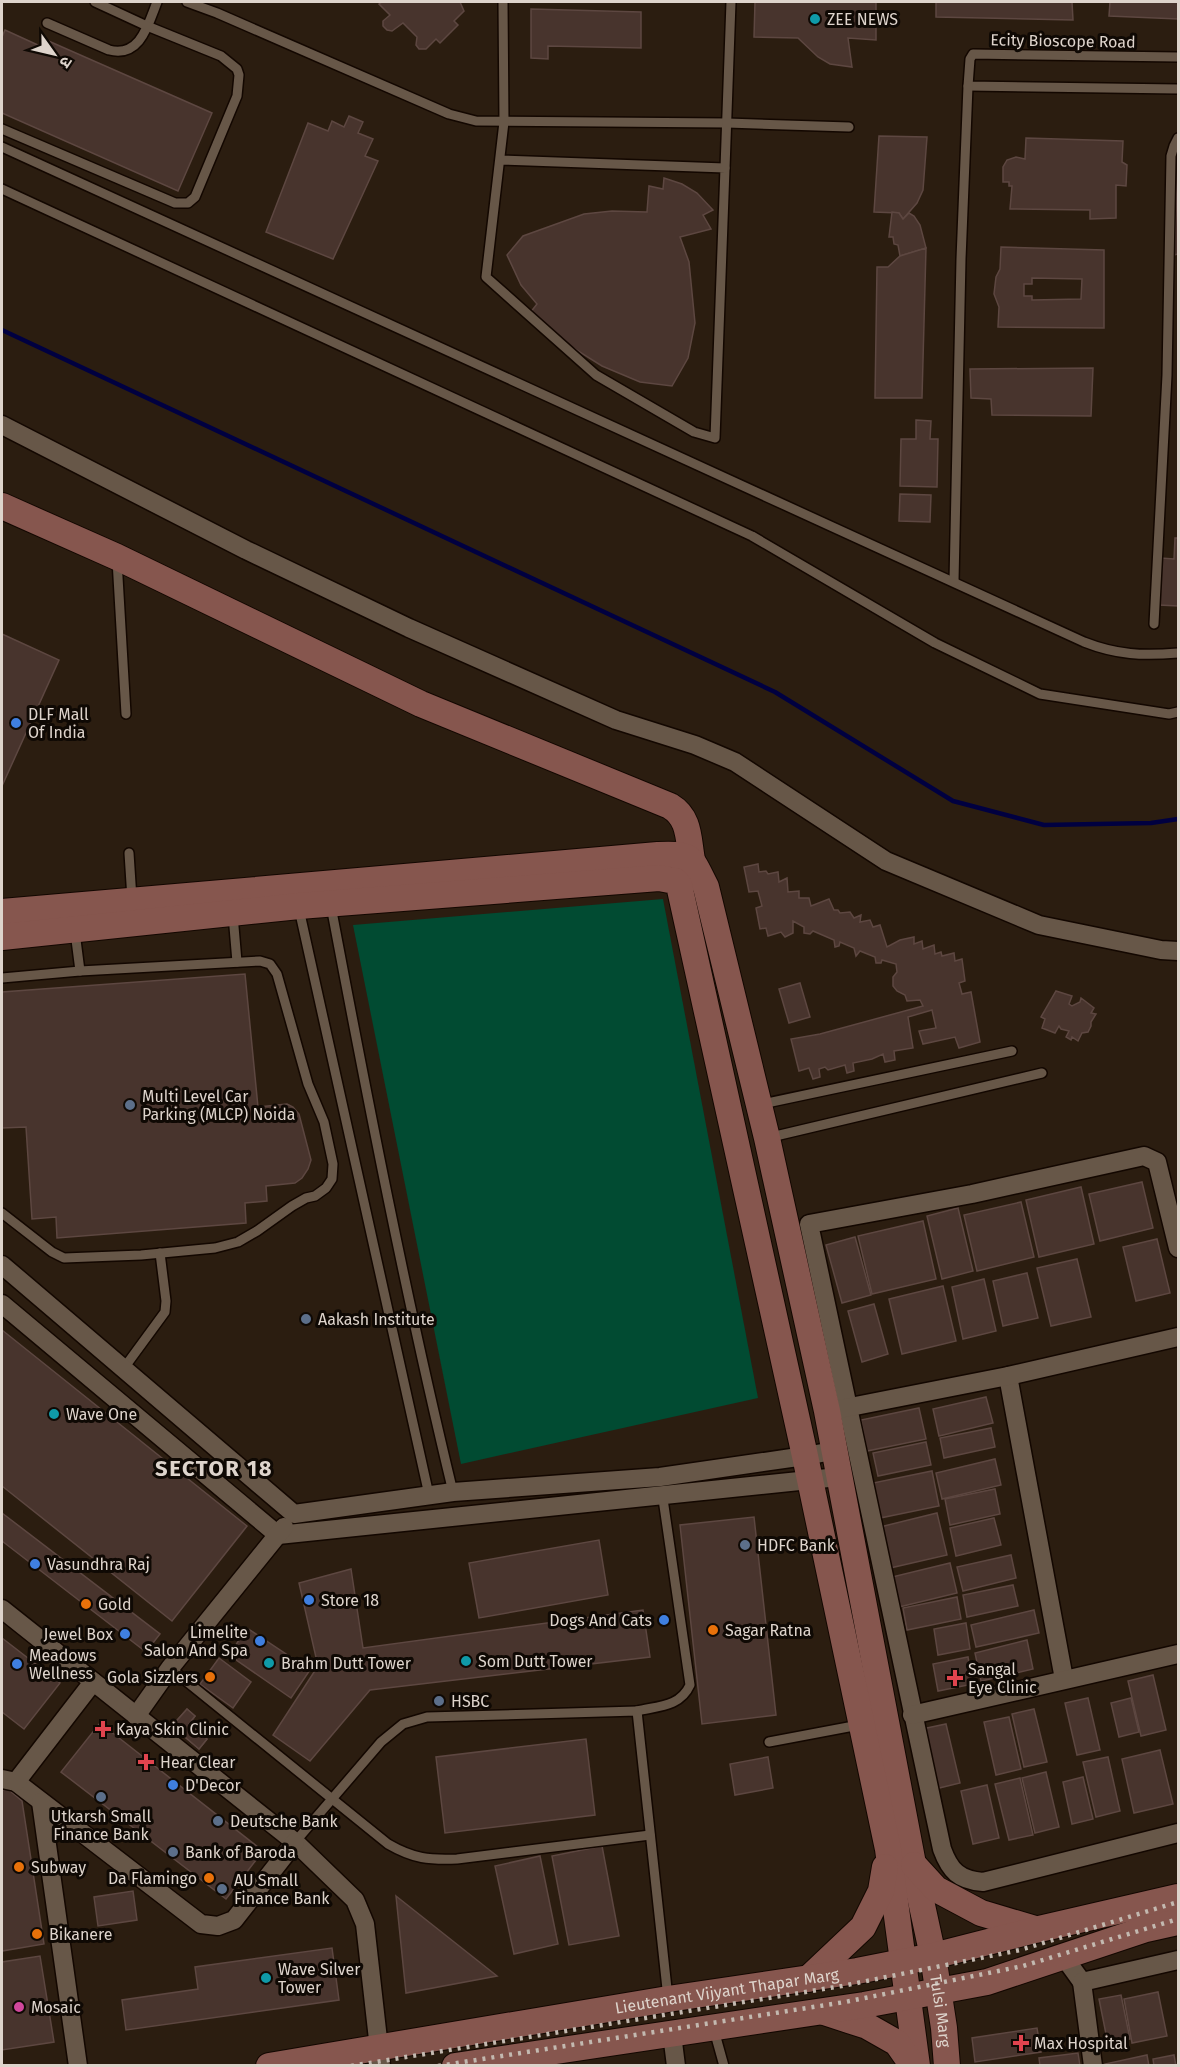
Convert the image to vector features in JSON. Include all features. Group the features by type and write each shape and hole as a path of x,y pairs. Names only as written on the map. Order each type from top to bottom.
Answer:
{"street":[{"path":"2,425 246,550 409,628 616,720 695,745 735,762 886,861 1038,926 1161,950 1179,951"},
{"name":"Tulsi Marg","path":"2,506 117,557 421,704 670,806 684,818 692,860 706,887 758,1105 837,1409 833,1451 933,1956 944,2028 947,2066"},
{"path":"2,912 658,855 686,856 692,860 675,881 659,878 299,906 2,937"},
{"name":"Tulsi Marg","path":"675,881 680,889 808,1469 888,1849 915,2066"},
{"path":"1179,1248 1157,1162 1144,1156 972,1194 809,1224 837,1409 912,1715 942,1849 948,1865 958,1875 972,1881 984,1882 1179,1833"},
{"path":"2,1265 294,1514"},
{"path":"2,1304 278,1535 808,1469 838,1477"},
{"path":"837,1409 1008,1376 1179,1337"},
{"path":"1008,1376 1064,1679"},
{"path":"136,1716 170,1668 294,1514 453,1492 661,1486 808,1469 833,1451"},
{"path":"2,1609 295,1842 355,1900 365,1924 380,2057"},
{"path":"912,1715 1179,1654"},
{"path":"93,1682 9,1780 201,1924 218,1926 234,1920 295,1842"},
{"path":"41,1802 78,2066"},
{"path":"808,1979 863,1927 881,1891 888,1849"},
{"path":"913,1864 936,1889 981,1913 1035,1930"},
{"name":"Lieutenant Vijyant Thapar Marg","path":"269,2066 380,2057 668,1999 808,1979 903,1962 1179,1897"},
{"name":"Lieutenant Vijyant Thapar Marg","path":"455,2066 822,2011 987,1982 1146,1929 1179,1922"},
{"path":"1064,1957 1082,1982 1093,2066"},
{"path":"1082,1982 1179,1960"},
{"path":"944,2028 967,1998 987,1982"},
{"path":"822,2011 867,2026 897,2043 915,2066"},
{"path":"672,2034 676,2066"}],"lane":[{"path":"2,129 175,203 188,203 195,196 237,96 240,75 237,69 227,59 95,2"},
{"path":"47,23 117,52 126,51 141,38 157,2"},
{"path":"187,2 449,114 476,121 727,123 849,127"},
{"path":"217,13 221,2"},
{"path":"503,2 504,122 486,278 596,375 694,432 715,438 731,2"},
{"name":"Ecity Bioscope Road","path":"968,86 970,59 973,54 1179,57"},
{"path":"954,581 961,259 968,86 1179,89"},
{"path":"1154,624 1167,375 1171,156 1179,138"},
{"path":"2,147 1107,651 1127,654 1179,653"},
{"path":"500,160 725,168"},
{"path":"2,189 752,536 935,643 1040,694 1169,714 1179,712"},
{"path":"117,557 126,714"},
{"path":"129,853 132,901"},
{"path":"330,904 374,1137 422,1362 453,1492"},
{"path":"299,906 429,1495"},
{"path":"232,913 237,962"},
{"path":"75,930 80,971"},
{"path":"2,978 237,962 260,961 270,964 277,974 308,1084 324,1122 333,1164 332,1179 326,1188 315,1196 292,1206 238,1242 215,1248 64,1258 52,1252 2,1213"},
{"path":"758,1105 1012,1051"},
{"path":"767,1138 1042,1073"},
{"path":"124,1368 165,1312 166,1301 160,1253"},
{"path":"295,1842 381,1742 403,1724 427,1718 637,1711 675,1702 685,1696 690,1685 661,1486"},
{"path":"170,1668 388,1844 407,1855 430,1860 457,1858 650,1835"},
{"path":"637,1711 668,1999"},
{"path":"770,1742 862,1724"},
{"path":"713,2027 724,2066"}],"green space":[{"path":"663,899 758,1398 461,1464 353,925"}],"building":[{"path":"382,2 460,2 464,11 454,21 458,25 440,43 436,39 426,49 419,49 416,45 417,37 403,23 392,31 383,26 383,21 390,15 379,4"},
{"name":"ZEE NEWS","path":"755,2 876,2 876,40 848,38 852,67 830,64 818,57 798,38 754,37"},
{"path":"936,2 1072,2 1073,20 936,17"},
{"path":"1110,2 1178,2 1178,19 1109,16"},
{"path":"531,9 641,12 641,48 548,46 548,59 531,58"},
{"path":"5,30 40,46 44,39 212,113 178,191 2,113 2,37"},
{"path":"349,116 363,122 358,133 373,139 365,156 378,161 333,259 266,232 308,123 328,131 332,121 344,127"},
{"path":"879,136 927,137 923,190 917,203 903,219 899,213 874,212"},
{"path":"1026,138 1123,141 1122,162 1127,165 1126,186 1116,185 1116,218 1090,219 1090,210 1010,209 1012,186 1009,186 1009,182 1003,182 1003,167 1007,160 1016,157 1025,159"},
{"path":"1178,165 1178,254 1174,255"},
{"path":"664,178 682,184 697,193 713,210 703,215 711,229 680,237 689,262 695,323 688,358 672,386 640,382 602,366 562,341 530,313 537,304 521,285 507,255 523,236 584,214 612,211 647,212 649,186 663,189"},
{"path":"892,212 899,213 903,219 909,213 914,216 920,225 926,248 900,256 898,245 894,244 893,237 889,237"},
{"path":"1001,247 1104,250 1104,328 998,327 999,307 994,294 996,277 1000,269","holes":["1032,278 1082,279 1081,299 1032,300 1032,296 1024,296 1024,284 1032,284"]},
{"path":"926,248 922,398 875,398 877,267 888,267 900,256"},
{"path":"1093,368 1091,416 992,415 991,399 971,398 970,369"},
{"path":"916,420 931,421 930,439 938,439 937,487 900,486 901,439 916,439"},
{"path":"900,494 931,495 930,522 899,521"},
{"path":"1175,538 1178,538 1178,606 1159,605 1161,558 1174,559"},
{"name":"DLF Mall Of India","path":"2,634 59,660 2,786"},
{"path":"758,864 759,872 766,871 768,874 778,872 779,882 787,878 788,892 799,891 799,898 809,898 811,906 829,899 834,910 840,913 850,912 854,918 861,915 860,922 870,920 873,927 880,925 887,947 900,940 914,937 914,944 922,941 923,949 934,945 935,954 941,952 942,956 954,953 955,961 962,959 965,981 959,983 962,994 971,992 980,1042 959,1048 955,1037 923,1044 919,1031 936,1028 932,1010 908,1017 913,1048 894,1051 895,1060 885,1062 883,1054 853,1063 854,1071 847,1073 845,1065 828,1070 825,1067 819,1069 820,1077 813,1079 809,1068 799,1071 791,1039 820,1034 923,1006 920,1000 907,1001 905,995 893,986 893,977 897,972 896,964 882,960 881,963 876,963 875,957 860,951 856,956 854,948 840,942 839,946 835,947 834,940 813,931 810,934 804,933 804,927 793,921 793,933 785,937 781,932 768,936 766,928 760,929 756,908 762,906 758,891 749,892 744,867"},
{"name":"Multi Level Car Parking (MLCP) Noida","path":"245,974 258,1107 287,1104 299,1114 311,1160 302,1178 295,1183 266,1186 267,1201 245,1203 246,1223 57,1238 56,1217 32,1219 26,1127 2,1128 2,992"},
{"path":"800,983 810,1017 789,1023 779,989"},
{"path":"1056,991 1072,996 1069,1004 1072,1006 1080,1002 1081,998 1094,1008 1091,1013 1096,1014 1091,1026 1088,1032 1082,1033 1078,1041 1072,1037 1071,1040 1066,1037 1069,1031 1059,1026 1055,1033 1042,1028 1045,1019 1041,1017"},
{"path":"1142,1182 1153,1228 1100,1241 1089,1194"},
{"path":"1081,1187 1094,1244 1039,1257 1026,1200"},
{"path":"1021,1202 1034,1257 977,1271 964,1215"},
{"path":"958,1208 973,1271 942,1279 927,1216"},
{"path":"923,1221 936,1279 872,1294 858,1236"},
{"path":"855,1237 871,1295 842,1303 826,1245"},
{"path":"1157,1239 1170,1293 1136,1301 1123,1247"},
{"path":"1077,1259 1091,1317 1051,1326 1037,1268"},
{"path":"1027,1273 1038,1318 1003,1326 993,1281"},
{"path":"984,1279 996,1331 963,1339 952,1287"},
{"path":"943,1286 956,1341 902,1354 889,1299"},
{"path":"874,1304 888,1354 862,1362 848,1311"},
{"name":"Wave One","path":"2,1330 247,1526 172,1621 2,1486"},
{"path":"986,1397 993,1423 939,1436 933,1409"},
{"path":"919,1408 926,1439 867,1451 861,1420"},
{"path":"991,1428 995,1447 944,1458 940,1438"},
{"path":"926,1442 931,1465 878,1476 873,1453"},
{"path":"995,1459 1001,1485 942,1499 936,1473"},
{"path":"932,1471 939,1506 880,1518 873,1483"},
{"path":"995,1489 1000,1514 950,1525 945,1499"},
{"path":"2,1513 160,1634 146,1652 2,1541"},
{"path":"937,1513 947,1555 890,1568 880,1527"},
{"path":"754,1517 776,1715 702,1724 680,1525"},
{"path":"994,1518 1001,1545 956,1556 950,1528"},
{"path":"599,1540 608,1595 479,1618 469,1563"},
{"path":"1011,1555 1016,1578 963,1591 957,1567"},
{"path":"950,1563 957,1593 899,1607 892,1577"},
{"name":"Som Dutt Tower","path":"351,1569 363,1648 643,1610 650,1657 370,1690 310,1761 273,1735 318,1666 299,1583"},
{"path":"1013,1585 1018,1606 967,1617 963,1595"},
{"path":"957,1597 961,1619 907,1630 903,1608"},
{"path":"1034,1610 1039,1633 976,1647 971,1625"},
{"path":"966,1623 970,1649 938,1655 934,1629"},
{"name":"Brahm Dutt Tower","path":"247,1628 310,1670 291,1698 229,1655"},
{"path":"2,1638 60,1683 24,1729 2,1712"},
{"path":"1027,1640 1033,1669 981,1681 975,1653"},
{"path":"968,1657 973,1684 938,1691 933,1664"},
{"path":"219,1658 251,1682 233,1708 200,1684"},
{"path":"1153,1675 1166,1730 1141,1736 1128,1681"},
{"path":"1088,1698 1100,1750 1077,1755 1065,1703"},
{"path":"1131,1698 1139,1732 1119,1737 1111,1703"},
{"path":"187,1709 195,1716 189,1724 207,1739 199,1749 172,1726"},
{"path":"187,1709 195,1716 189,1724 207,1739 199,1749 172,1726"},
{"path":"1034,1709 1047,1762 1024,1767 1012,1714"},
{"path":"1009,1717 1021,1769 996,1775 984,1722"},
{"path":"100,1723 263,1851 226,1899 61,1772"},
{"path":"946,1724 960,1783 931,1790 917,1730"},
{"path":"586,1739 595,1815 445,1833 436,1757"},
{"path":"1160,1750 1173,1804 1134,1813 1122,1759"},
{"path":"768,1757 773,1788 735,1795 730,1764"},
{"path":"1108,1757 1120,1811 1096,1817 1083,1762"},
{"path":"1046,1772 1059,1827 1035,1833 1022,1778"},
{"path":"1083,1777 1093,1819 1072,1824 1063,1782"},
{"path":"1020,1778 1033,1835 1009,1840 995,1784"},
{"path":"987,1785 999,1838 973,1844 961,1791"},
{"path":"8,1789 22,1801 44,1944 2,1951 2,1790"},
{"path":"602,1846 619,1936 569,1945 552,1856"},
{"path":"540,1856 558,1944 514,1954 495,1866"},
{"path":"133,1891 137,1920 98,1926 94,1897"},
{"path":"396,1896 497,1976 406,1993"},
{"name":"Wave Silver Tower","path":"332,1948 339,2000 126,2030 122,2000 198,1989 195,1967"},
{"path":"40,1956 54,2042 2,2050 2,1962"},
{"path":"1158,1992 1167,2036 1132,2043 1124,1999"},
{"path":"1121,1995 1130,2039 1108,2044 1099,1999"},
{"path":"1037,2028 1041,2052 975,2062 972,2038"},
{"path":"1078,2053 1080,2066 1040,2066 1039,2058"},
{"path":"1147,2055 1149,2066 1105,2066 1105,2064"},
{"path":"1174,2055 1176,2066 1154,2066 1153,2059"}],"waterway":[{"path":"2,330 775,692 953,801 1044,825 1151,823 1178,819"}],"railway":[{"path":"351,2066 842,1986 1020,1950 1178,1902"},
{"path":"438,2066 845,2002 1023,1966 1178,1919"}],"place":[{"name":"ZEE NEWS","path":"815,19"},
{"name":"DLF Mall Of India","path":"16,723"},
{"name":"Multi Level Car Parking (MLCP) Noida","path":"130,1105"},
{"name":"Aakash Institute","path":"306,1319"},
{"name":"Wave One","path":"54,1414"},
{"name":"HDFC Bank","path":"745,1545"},
{"name":"Vasundhra Raj","path":"35,1564"},
{"name":"Store 18","path":"309,1600"},
{"name":"Gold","path":"86,1604"},
{"name":"Dogs And Cats","path":"664,1620"},
{"name":"Sagar Ratna","path":"713,1630"},
{"name":"Jewel Box","path":"125,1634"},
{"name":"Limelite Salon And Spa","path":"260,1641"},
{"name":"Som Dutt Tower","path":"466,1661"},
{"name":"Brahm Dutt Tower","path":"269,1663"},
{"name":"Meadows Wellness","path":"17,1664"},
{"name":"Gola Sizzlers","path":"210,1677"},
{"name":"Sangal Eye Clinic","path":"955,1678"},
{"name":"HSBC","path":"439,1701"},
{"name":"Kaya Skin Clinic","path":"103,1729"},
{"name":"Hear Clear","path":"146,1762"},
{"name":"D'Decor","path":"173,1785"},
{"name":"Utkarsh Small Finance Bank","path":"101,1797"},
{"name":"Deutsche Bank","path":"218,1821"},
{"name":"Bank of Baroda","path":"173,1852"},
{"name":"Subway","path":"19,1867"},
{"name":"Da Flamingo","path":"209,1878"},
{"name":"AU Small Finance Bank","path":"222,1889"},
{"name":"Bikanere","path":"37,1934"},
{"name":"Wave Silver Tower","path":"266,1978"},
{"name":"Mosaic","path":"19,2007"},
{"name":"Max Hospital","path":"1021,2043"}],"district":[{"name":"SECTOR 18","path":"214,1468"}]}
